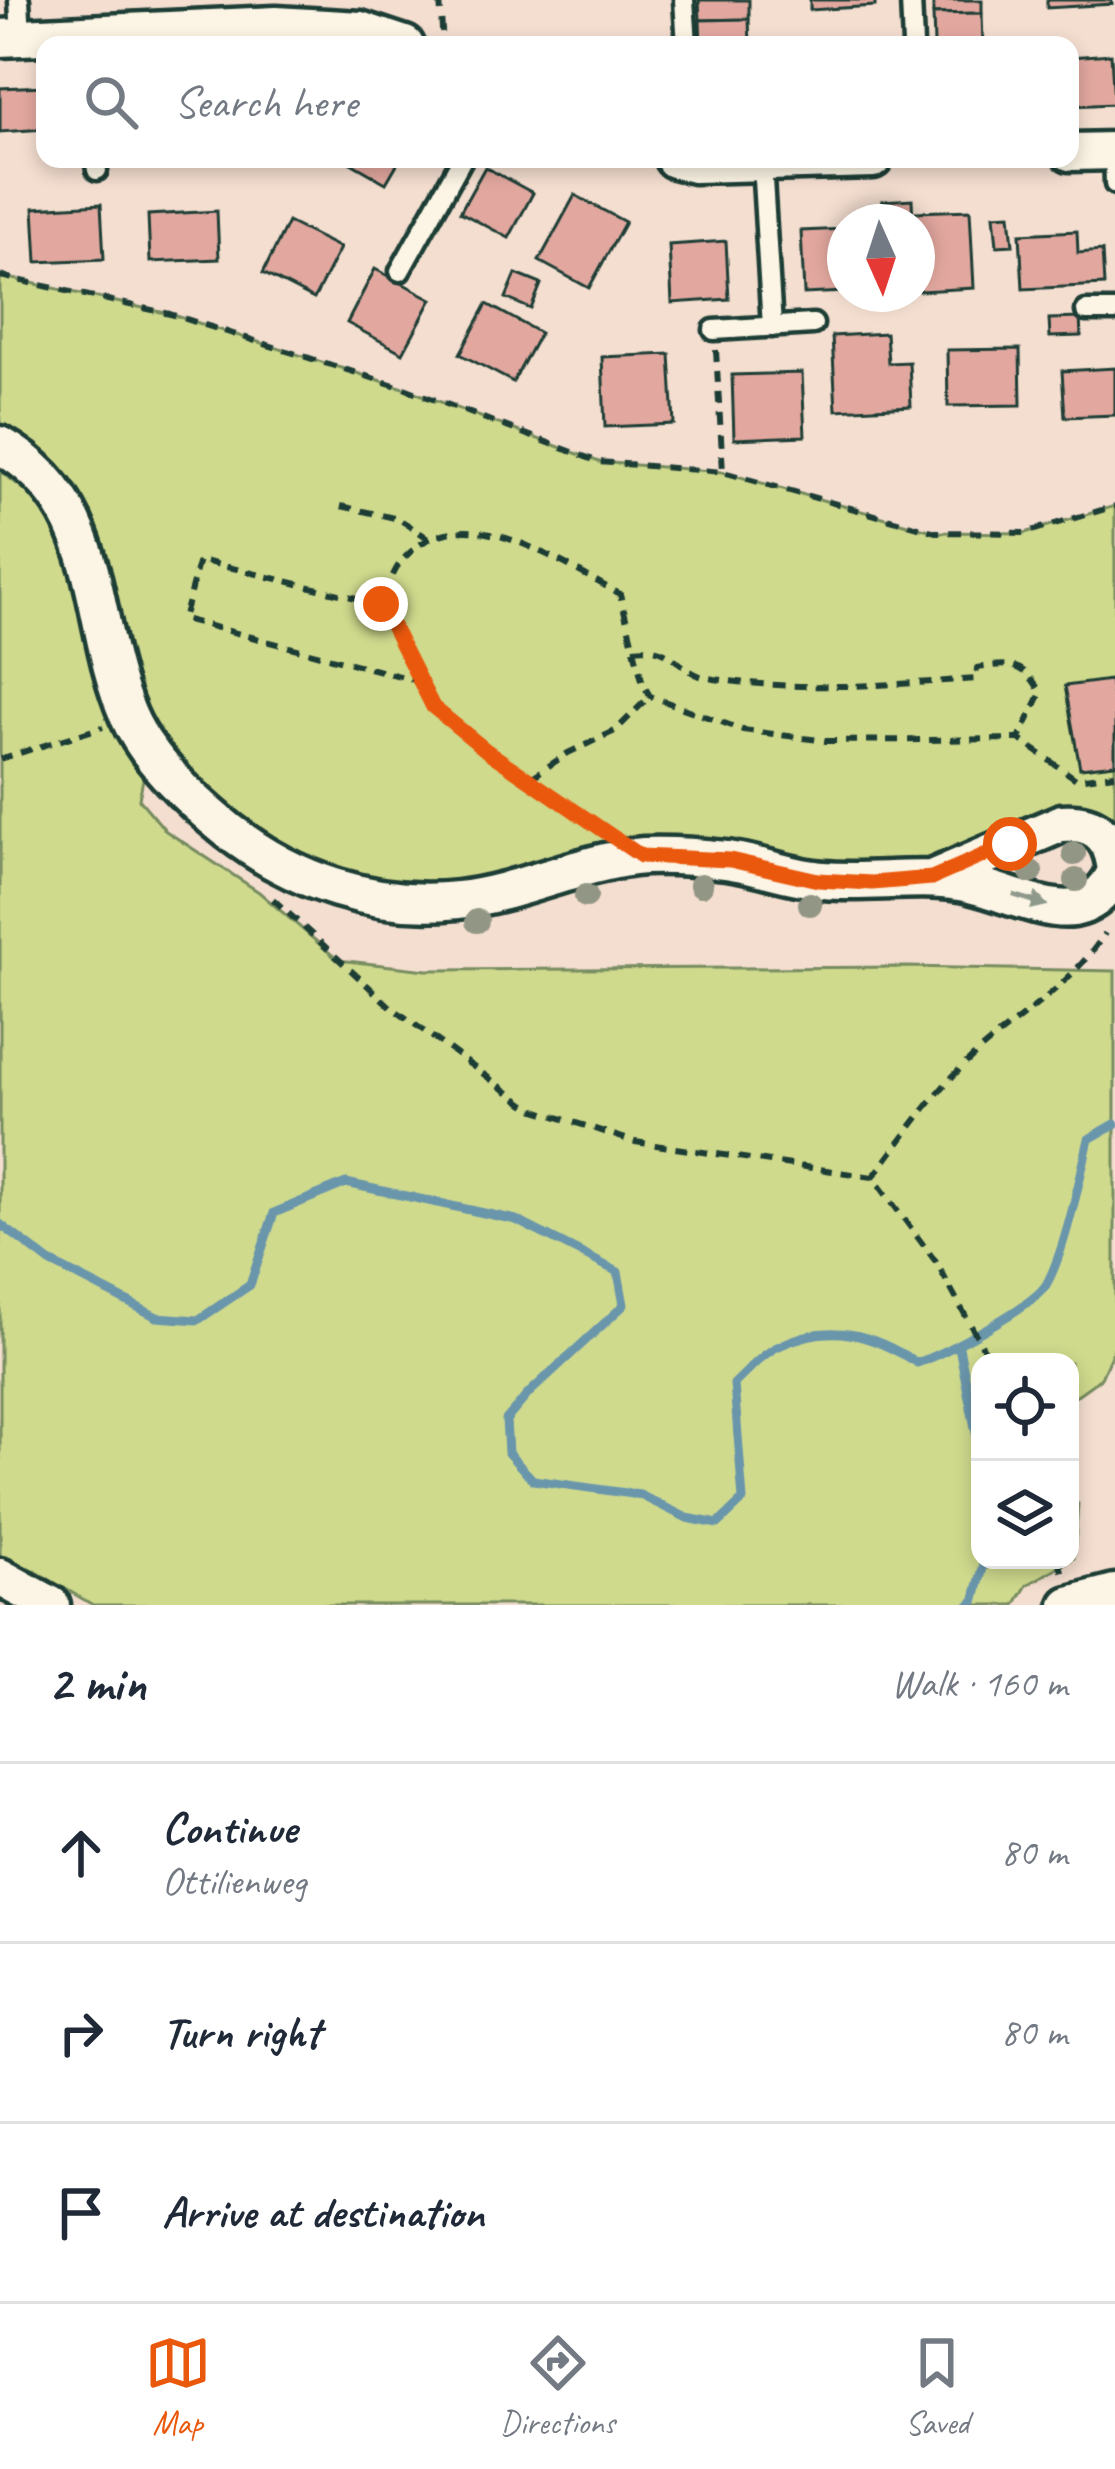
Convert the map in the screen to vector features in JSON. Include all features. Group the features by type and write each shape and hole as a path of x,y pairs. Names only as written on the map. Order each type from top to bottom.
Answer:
{"street":[{"path":"112,36 277,13 378,36"},
{"path":"1079,152 1114,151"},
{"path":"0,445 39,476 81,533 110,668 130,720 164,768 231,832 329,886 364,896 418,902 461,899 641,856 730,860 818,880 872,883 932,878 982,886 1056,908 1089,902 1109,886 1115,874"},
{"path":"932,878 1062,823 1097,828 1108,839 1115,864"},
{"path":"0,1577 50,1605"},
{"path":"1069,1605 1115,1592"}],"lane":[{"path":"10,38 20,0"},
{"path":"684,0 686,36"},
{"path":"910,0 912,36"},
{"path":"1114,151 1115,184"},
{"path":"400,271 457,168"},
{"path":"762,168 772,327"},
{"path":"1086,311 1115,310"},
{"path":"714,330 813,324"}],"path":[{"path":"440,0 442,36"},
{"path":"0,276 170,314 404,388 599,462 723,472 936,532 1025,532 1115,506"},
{"path":"714,330 723,472"},
{"path":"341,506 399,519 428,538"},
{"path":"381,604 400,564 428,538 454,531 508,536 620,594 650,696"},
{"path":"381,604 199,560 183,619 418,680"},
{"path":"381,604 433,707 487,751 641,856"},
{"path":"634,649 650,646 672,654 701,677 846,689 976,680 977,668 1006,664 1030,673 1041,693 1019,739"},
{"path":"650,696 743,730 826,741 1019,739 1076,779 1115,774"},
{"path":"530,778 615,731 650,696"},
{"path":"0,759 130,720"},
{"path":"266,893 392,1007 530,1108 635,1142 873,1177 936,1262 986,1353"},
{"path":"873,1177 955,1074 1093,952 1115,917"}],"green space":[{"path":"0,276 170,314 404,388 599,462 723,472 936,532 1025,533 1115,506 1115,864 1097,828 958,868 730,860 507,890 330,886 164,768 81,533 0,445"},
{"path":"0,471 37,499 61,538 146,764 139,799 166,831 259,892 338,960 427,970 908,967 1115,971 1115,1346 1101,1378 1079,1394 1079,1353 971,1353 971,1569 1055,1569 1027,1585 1015,1605 93,1605 35,1571 20,1573 0,1566"}],"building":[{"path":"699,0 749,0 749,19 700,20"},
{"path":"810,0 875,0 875,6 810,10"},
{"path":"933,0 982,0 982,13 933,14"},
{"path":"1047,0 1111,0 1112,4 1047,8"},
{"path":"982,13 983,36 934,36 933,14"},
{"path":"749,19 750,36 701,36 700,20"},
{"path":"1111,54 1114,104 1079,106 1079,56"},
{"path":"36,86 36,130 0,132 0,88"},
{"path":"360,168 395,168 386,183"},
{"path":"484,168 533,193 509,238 460,212"},
{"path":"575,195 625,222 589,288 539,261"},
{"path":"912,199 912,204 882,204"},
{"path":"101,204 104,259 37,262 34,208"},
{"path":"970,210 974,288 935,290 935,211"},
{"path":"217,211 219,259 150,262 148,215"},
{"path":"1010,214 1013,245 997,246 994,215"},
{"path":"288,222 340,248 314,299 263,273"},
{"path":"827,230 827,293 804,294 801,231"},
{"path":"1077,231 1078,253 1102,251 1104,285 1023,289 1020,234"},
{"path":"726,241 729,299 672,303 669,245"},
{"path":"375,269 432,299 403,353 347,323"},
{"path":"516,274 541,284 531,309 506,298"},
{"path":"487,304 540,333 513,382 460,354"},
{"path":"1080,318 1081,336 1050,337 1049,319"},
{"path":"886,333 888,363 909,362 911,406 836,410 832,336"},
{"path":"1020,349 1021,405 948,406 947,350"},
{"path":"670,354 674,424 605,427 602,357"},
{"path":"1115,368 1115,415 1065,417 1062,371"},
{"path":"802,373 805,436 734,439 732,375"},
{"path":"1110,680 1115,764 1080,768 1065,686"}],"waterway":[{"path":"0,1224 50,1262 157,1317 198,1320 250,1285 274,1213 346,1183 516,1220 618,1272 624,1305 506,1420 508,1453 533,1480 640,1495 687,1518 718,1524 743,1500 734,1384 773,1349 816,1334 867,1338 917,1363 1024,1305 1046,1285 1053,1271 1089,1139 1115,1124"},
{"path":"959,1347 971,1408"},
{"path":"969,1605 974,1602 983,1569"}],"route":[{"path":"381,604 433,707 487,751 641,856 730,860 818,880 872,883 932,878 1010,844"}]}
